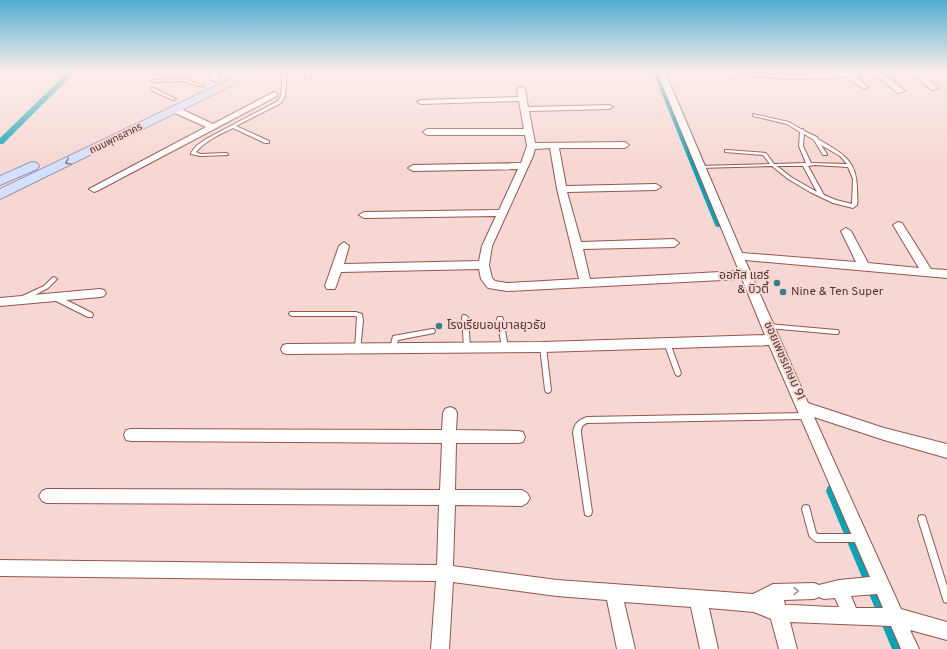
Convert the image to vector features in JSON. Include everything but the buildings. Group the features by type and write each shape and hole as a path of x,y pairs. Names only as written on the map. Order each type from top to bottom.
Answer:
{"main road":[{"name":"ถนนพุทธสาคร","path":"0,195 178,102"},
{"name":"ถนนพุทธสาคร","path":"0,181 179,102"}],"street":[{"path":"94,189 259,102"},
{"path":"524,102 531,146 529,156 487,246 484,265 487,279 492,284 507,287 736,275"},
{"path":"559,102 609,107"},
{"name":"ซอยเพชรเกษม 91","path":"673,102 737,256 736,275 767,326 807,412 859,538 874,585 894,617 910,649"},
{"path":"175,104 213,127"},
{"path":"427,132 528,132"},
{"path":"531,146 625,144"},
{"path":"554,145 562,189 578,246 586,283"},
{"path":"413,168 524,166"},
{"path":"562,189 656,187"},
{"path":"364,215 502,213"},
{"path":"898,225 927,272"},
{"path":"846,231 864,267"},
{"path":"578,246 674,243"},
{"path":"332,286 344,246"},
{"path":"737,256 947,274"},
{"path":"337,268 484,265"},
{"path":"0,302 100,293"},
{"path":"287,349 543,347 773,340"},
{"path":"807,412 947,451"},
{"path":"440,649 445,573 450,413"},
{"path":"131,435 518,437"},
{"path":"47,496 522,498"},
{"path":"0,568 445,573 557,588 754,603 778,613 894,617 947,632"},
{"path":"754,603 772,592 825,590 874,585"},
{"path":"825,590 851,616"},
{"path":"614,592 626,649"},
{"path":"772,592 788,649"},
{"path":"698,598 709,649"}],"lane":[{"path":"226,154 200,155 193,153 198,147 233,126 279,102"},
{"path":"727,151 764,154 774,166 822,196 840,205 853,206 855,204 855,179 850,166 842,154 815,137 780,120 754,115"},
{"path":"233,126 267,142"},
{"path":"802,130 801,146 807,164 822,196"},
{"path":"815,137 825,154"},
{"path":"700,167 807,164 850,166"},
{"path":"17,301 46,287 54,279"},
{"path":"54,297 90,315"},
{"path":"292,314 356,314 360,316 358,348"},
{"path":"465,317 468,348"},
{"path":"500,319 505,347"},
{"path":"767,326 836,332"},
{"path":"393,348 395,338 432,331"},
{"path":"667,343 678,374"},
{"path":"543,347 548,390"},
{"path":"588,512 577,433 577,427 580,422 587,420 807,412"},
{"path":"806,509 813,536 842,539 859,538"},
{"path":"922,518 947,599"}],"waterway":[{"path":"0,142 41,102"},
{"path":"669,102 720,225"},
{"path":"833,491 900,649"}],"place":[{"name":"ออกัส แฮร์ & บิวตี้","path":"777,283"},
{"name":"Nine & Ten Super","path":"783,292"},
{"name":"โรงเรียนอนุบาลยุวธัช","path":"439,326"}]}
